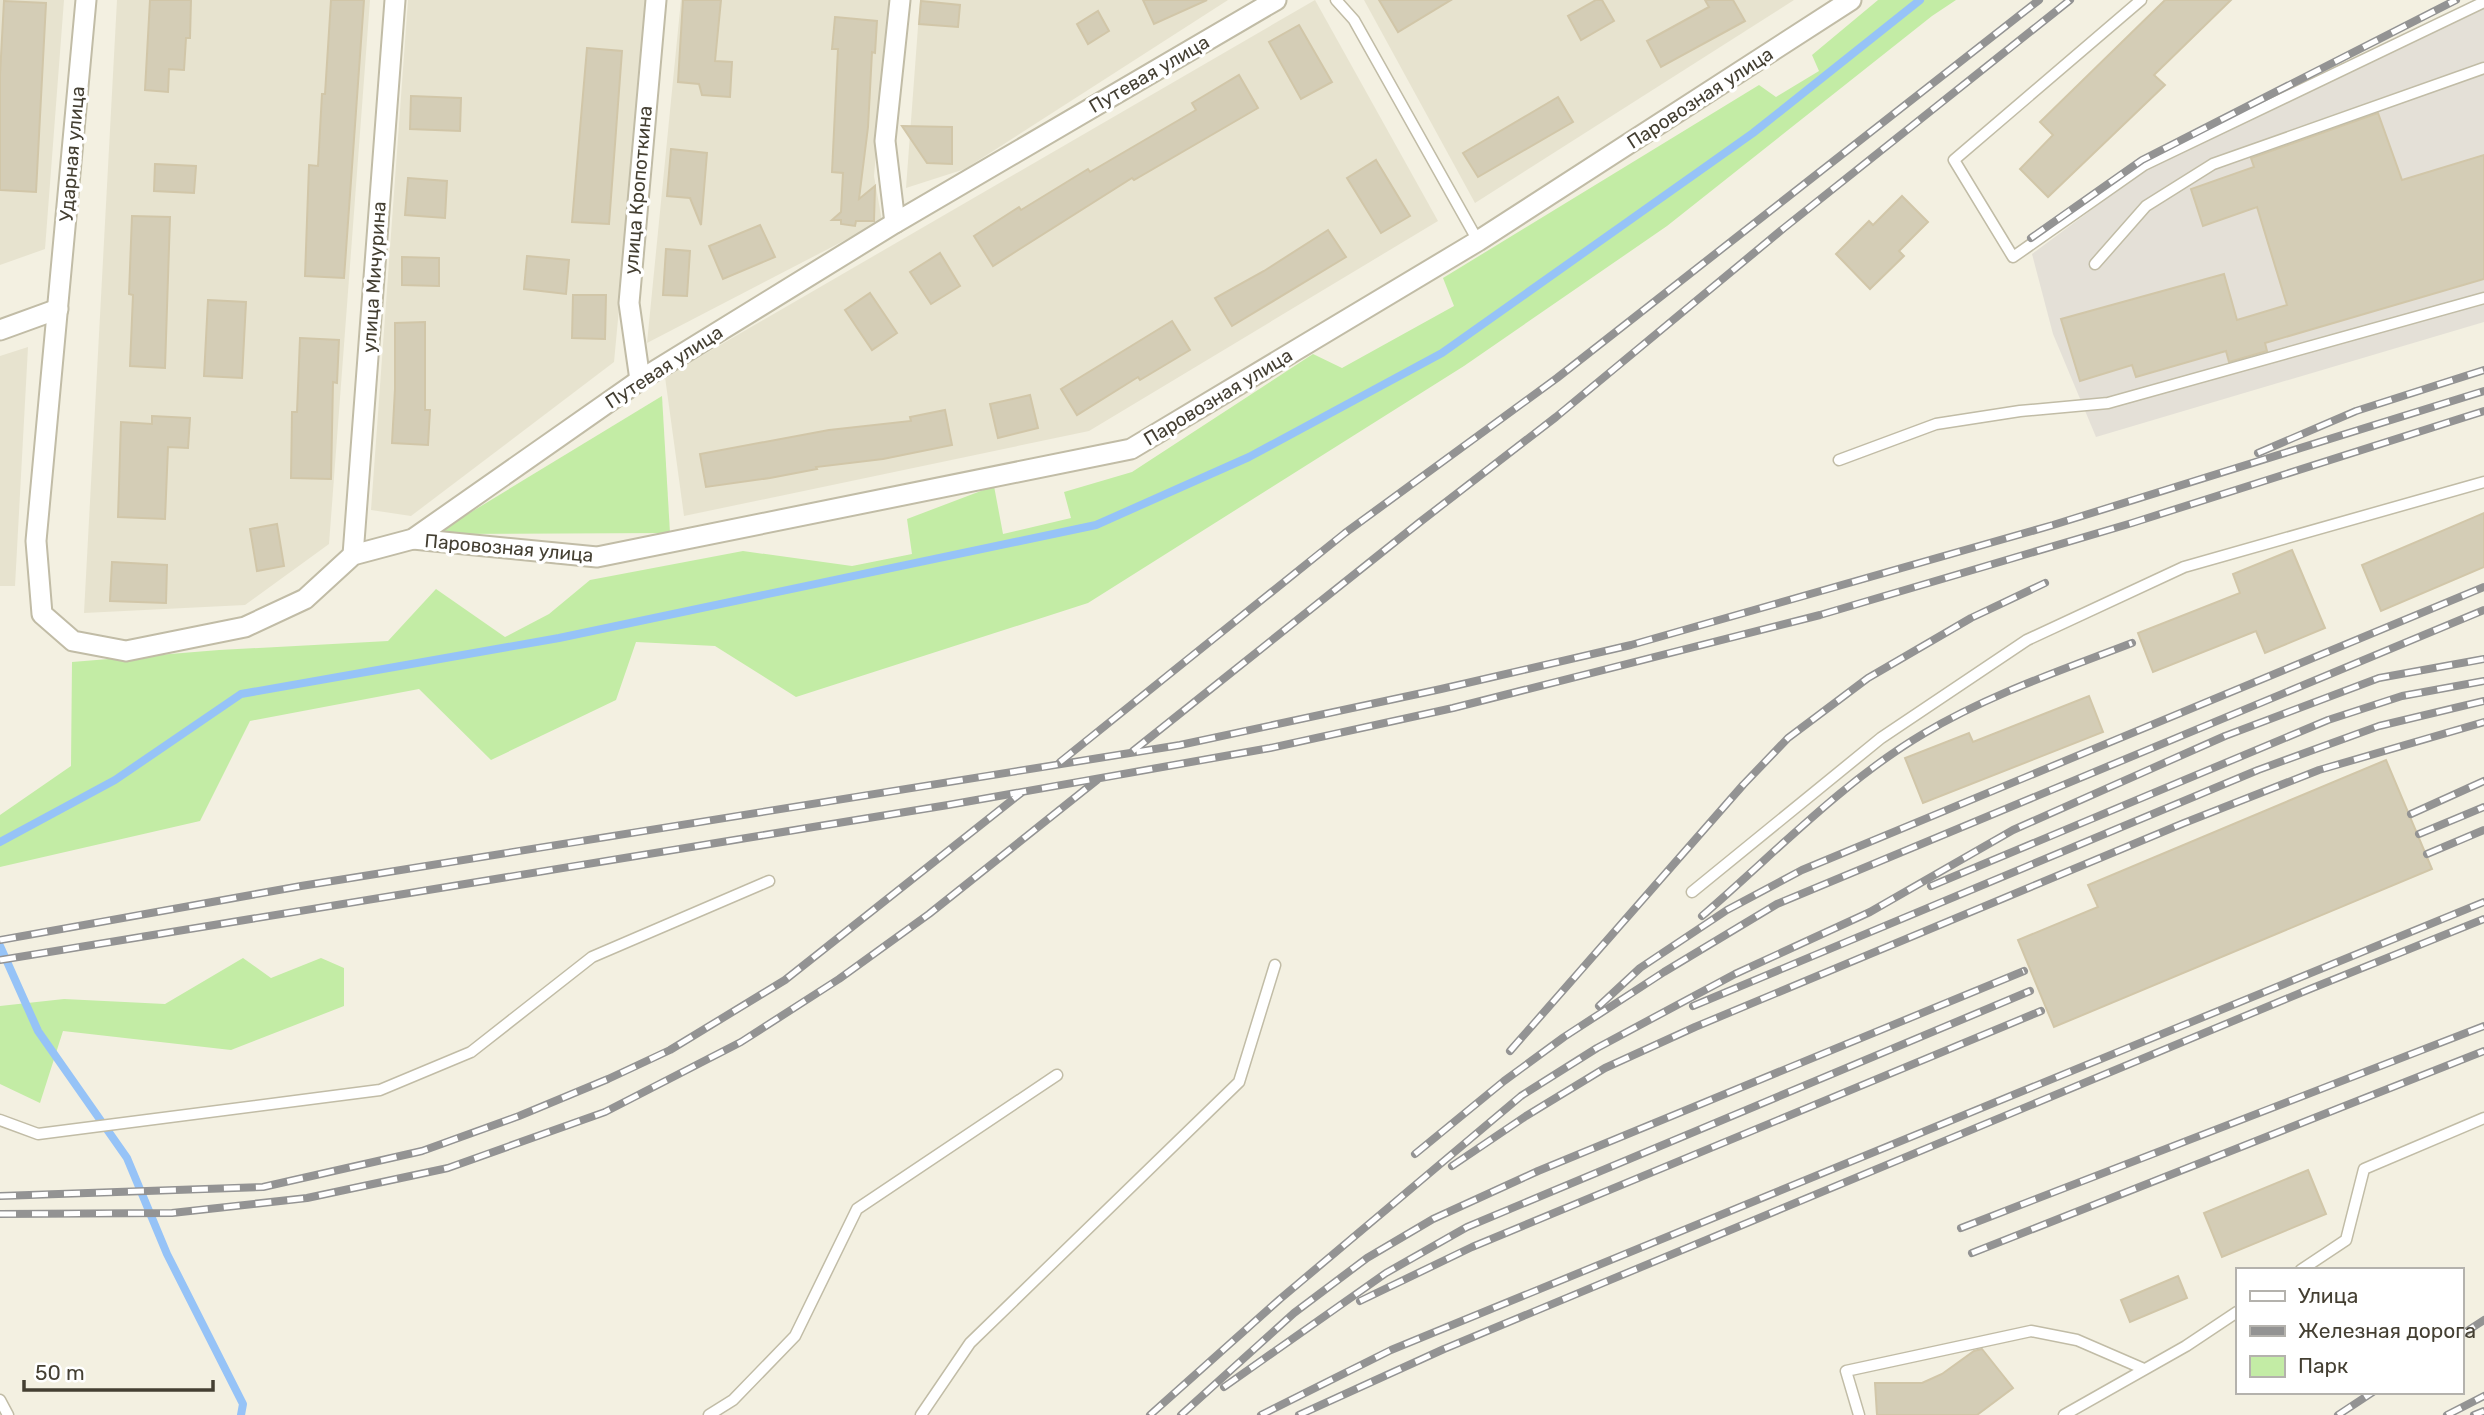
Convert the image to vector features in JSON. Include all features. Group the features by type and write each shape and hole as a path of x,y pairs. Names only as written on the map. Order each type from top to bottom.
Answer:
{"street":[{"name":"Ударная улица","path":"42,614 36,541 86,0"},
{"name":"улица Мичурина","path":"354,555 395,0"},
{"name":"улица Кропоткина","path":"640,380 629,303 656,0"},
{"path":"895,223 885,141 900,0"},
{"name":"Путевая улица","path":"42,614 73,640 126,651 245,627 304,599 354,555 413,539 640,380 895,223 1276,0"},
{"name":"Паровозная улица","path":"413,539 597,557 1131,449 1478,241 1851,0"},
{"path":"0,330 58,309"}],"lane":[{"path":"1336,0 1354,20 1478,241"},
{"path":"2141,0 1954,160 2014,257 2144,165 2484,2"},
{"path":"2095,264 2146,206 2213,164 2484,68"},
{"path":"1839,460 1936,424 2020,411 2108,403 2484,298"},
{"path":"1692,892 1881,738 2027,640 2184,567 2484,482"},
{"path":"0,1120 38,1135 380,1090 471,1052 592,957 769,881"},
{"path":"920,1415 970,1343 1238,1082 1275,965"},
{"path":"709,1415 733,1400 795,1336 857,1209 1057,1075"},
{"path":"2304,1268 2347,1240 2364,1169 2484,1118"},
{"path":"2064,1415 2186,1346 2236,1313"},
{"path":"1859,1415 1846,1371 2031,1331 2077,1340 2144,1369"},
{"path":"0,1400 4,1413"}],"shaded area":[{"path":"0,0 64,0 45,249 0,265"},
{"path":"117,0 370,0 329,544 245,605 84,613"},
{"path":"408,0 648,0 614,362 411,516 371,510"},
{"path":"681,0 889,0 874,176 882,221 647,343"},
{"path":"920,0 1228,0 965,169 906,188"},
{"path":"1315,0 1438,221 1089,431 684,516 665,377"},
{"path":"1364,0 1794,0 1475,203"},
{"path":"2484,0 2484,322 2096,437 2053,334 2032,254 2161,158"},
{"path":"28,347 15,586 0,586 0,356"}],"green space":[{"path":"1878,0 1956,0 1932,16 1667,226 1464,366 1088,603 796,697 715,646 636,642 616,700 491,760 419,689 250,721 200,821 0,867 0,815 71,766 72,662 219,650 388,641 436,589 505,637 549,614 590,580 743,551 852,566 912,554 907,519 994,486 1003,534 1071,518 1064,492 1132,472 1313,354 1342,368 1454,306 1443,278 1759,85 1776,97 1819,71 1812,55"},
{"path":"662,396 670,533 435,534"},
{"path":"243,958 271,978 321,958 344,968 344,1006 231,1050 63,1031 40,1103 0,1084 0,1006 64,999 165,1004"}],"building":[{"path":"150,0 191,0 190,38 186,38 184,70 169,69 168,92 145,90"},
{"path":"331,0 364,0 344,278 305,276 309,165 318,166"},
{"path":"683,0 721,0 715,61 732,62 730,97 702,95 699,84 678,82"},
{"path":"1143,0 1207,0 1154,24"},
{"path":"1379,0 1451,0 1398,32"},
{"path":"1596,0 1602,0 1614,21 1581,40 1568,16"},
{"path":"1705,0 1733,0 1745,21 1661,67 1647,41 1709,7"},
{"path":"2165,0 2231,0 2154,75 2165,85 2048,197 2020,169 2053,135 2040,122"},
{"path":"4,1 46,3 36,192 0,190 0,75"},
{"path":"921,1 960,5 958,27 919,24"},
{"path":"1098,11 1109,31 1088,44 1077,24"},
{"path":"835,17 877,21 859,199 875,186 874,221 856,221 855,226 841,224 841,220 832,220 841,212 843,173 832,172 838,49 832,49"},
{"path":"1299,25 1332,82 1301,99 1269,42"},
{"path":"587,48 622,51 609,224 572,222"},
{"path":"1239,75 1258,108 1134,180 1132,178 993,266 974,236 1019,207 1021,210 1088,169 1090,172 1196,110 1192,103"},
{"path":"411,96 461,98 460,131 410,129"},
{"path":"1558,97 1573,122 1478,177 1463,153"},
{"path":"2378,113 2402,180 2484,155 2484,279 2265,343 2267,351 2229,362 2226,351 2136,377 2132,365 2080,381 2061,319 2224,274 2237,320 2287,305 2257,207 2203,226 2191,189 2254,167 2251,158"},
{"path":"902,126 952,127 952,164 927,163"},
{"path":"671,149 707,153 701,225 690,198 667,196"},
{"path":"1376,160 1410,216 1381,233 1347,178"},
{"path":"155,164 196,166 194,193 154,191"},
{"path":"408,178 447,181 445,218 405,215"},
{"path":"1902,196 1928,222 1899,251 1904,256 1870,289 1836,254 1869,221 1873,225"},
{"path":"132,216 170,217 165,368 130,366"},
{"path":"760,225 775,257 723,279 709,246"},
{"path":"1328,230 1346,257 1232,326 1215,298 1264,271"},
{"path":"666,249 690,251 687,296 663,295"},
{"path":"940,253 960,286 931,304 910,272"},
{"path":"527,256 569,260 566,294 524,289"},
{"path":"402,257 439,258 439,286 402,285"},
{"path":"870,293 897,333 872,350 845,310"},
{"path":"573,295 606,295 605,339 572,338"},
{"path":"208,300 246,302 242,378 204,376"},
{"path":"1172,321 1190,350 1140,380 1138,377 1077,415 1061,389"},
{"path":"425,322 425,410 430,410 428,445 392,443 395,323"},
{"path":"300,338 339,340 337,383 333,382 331,479 291,478 292,412 297,412"},
{"path":"1030,395 1038,428 998,438 990,404"},
{"path":"945,410 952,445 883,459 816,467 817,469 770,478 706,487 700,454 829,430 911,421 910,417"},
{"path":"152,416 190,418 188,448 168,447 165,519 118,517 121,422 152,424"},
{"path":"2484,513 2484,567 2381,611 2362,565"},
{"path":"277,524 284,566 257,571 250,529"},
{"path":"2292,550 2325,628 2265,653 2256,631 2153,672 2138,633 2240,593 2233,574"},
{"path":"112,562 167,565 166,603 110,601"},
{"path":"2089,696 2103,732 1923,803 1905,758 1969,733 1973,742"},
{"path":"2386,760 2432,869 2054,1027 2018,940 2098,907 2088,885"},
{"path":"2308,1170 2326,1214 2222,1257 2204,1213"},
{"path":"2178,1276 2187,1298 2130,1322 2121,1300"},
{"path":"1982,1349 2013,1388 1977,1415 1877,1415 1875,1383 1922,1383 1942,1374 1974,1351"}],"waterway":[{"path":"0,842 115,780 241,694 559,638 1096,525 1249,457 1442,353 1753,133 1920,0"},
{"path":"0,946 38,1031 127,1158 167,1254 243,1404 241,1415"}],"railway":[{"path":"1060,762 1345,533 1557,378 2039,0"},
{"path":"1133,751 1556,417 1784,228 2070,0"},
{"path":"2031,238 2142,160 2456,0"},
{"path":"2258,453 2356,411 2484,370"},
{"path":"0,940 301,886 1180,745 1441,689 1631,645 2053,525 2484,391"},
{"path":"0,960 948,805 1270,748 1453,708 1820,615 2132,523 2484,411"},
{"path":"1510,1051 1743,785 1788,738 1868,678 1971,618 2045,583"},
{"path":"1599,1006 1640,968 1727,910 1802,870 2484,587"},
{"path":"1415,1154 1504,1081 1564,1037 1664,972 1777,904 2484,610"},
{"path":"1702,916 1809,820 1893,753 1948,720 1999,695 2132,643"},
{"path":"1150,1415 1280,1299 1521,1096 1597,1048 1735,974 1870,912 2013,830 2225,736 2379,678 2484,659"},
{"path":"1931,886 2328,720 2402,696 2484,681"},
{"path":"1693,1006 2258,770 2379,726 2484,701"},
{"path":"1452,1166 1526,1116 1605,1068 1695,1027 2184,823 2319,770 2484,722"},
{"path":"0,1214 172,1213 307,1198 448,1168 605,1112 741,1042 839,979 929,914 1097,780"},
{"path":"2411,814 2484,781"},
{"path":"0,1196 263,1187 422,1151 519,1116 670,1050 785,980 1021,793"},
{"path":"2419,834 2484,807"},
{"path":"2427,854 2484,830"},
{"path":"1261,1415 1391,1350 2484,902"},
{"path":"1299,1415 1444,1349 2484,919"},
{"path":"1181,1415 1294,1313 1367,1258 1433,1219 1538,1171 2024,971"},
{"path":"1224,1387 1386,1273 1467,1227 2030,991"},
{"path":"1360,1301 1472,1247 2041,1011"},
{"path":"1961,1228 2484,1026"},
{"path":"1972,1253 2484,1051"},
{"path":"2463,1334 2484,1320"},
{"path":"2338,1415 2370,1394"},
{"path":"2447,1415 2484,1396"},
{"path":"2474,1415 2484,1411"}]}
